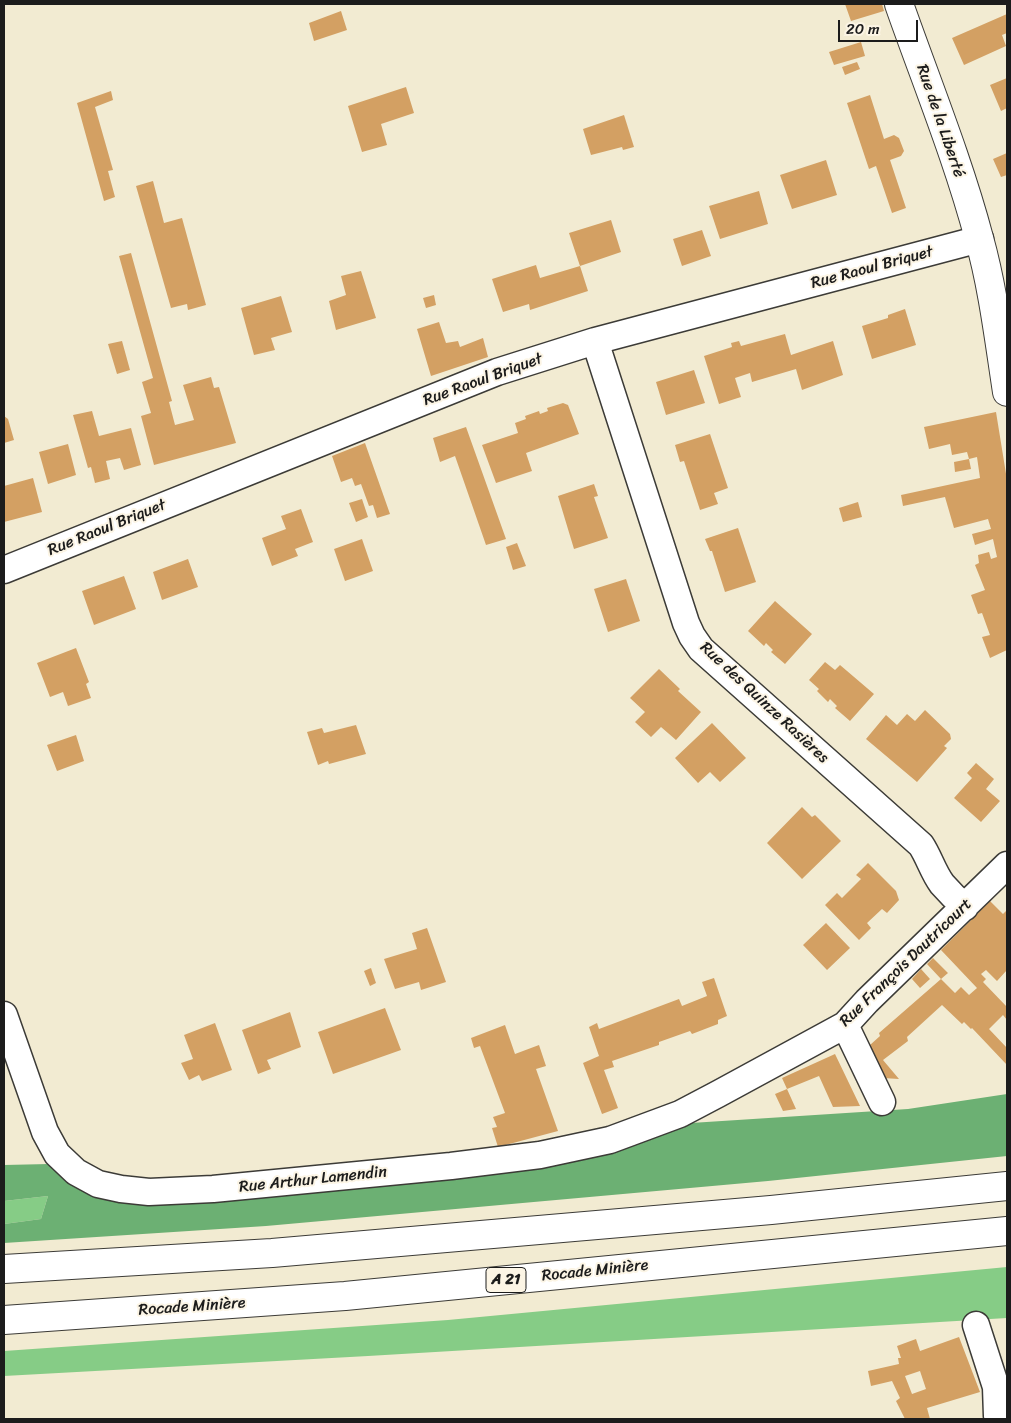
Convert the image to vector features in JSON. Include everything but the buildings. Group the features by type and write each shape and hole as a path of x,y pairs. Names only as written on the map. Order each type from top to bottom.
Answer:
{"main road":[{"name":"Rue de la Liberté","path":"899,4 966,193 980,239 992,296 1007,392"},
{"path":"4,1269 282,1252 771,1210 1007,1186"},
{"name":"Rocade Minière","path":"4,1320 345,1296 1007,1231"}],"street":[{"name":"Rue Raoul Briquet","path":"4,570 497,372 594,341 980,239"},
{"name":"Rue des Quinze Rasières","path":"594,341 686,623 692,636 701,649 921,845 942,884 965,907"},
{"name":"Rue François Dautricourt","path":"718,1094 845,1025 867,1001 1007,865"},
{"name":"Rue Arthur Lamendin","path":"4,1015 45,1132 57,1154 76,1172 98,1184 121,1190 148,1192 213,1190 540,1155 610,1140 680,1114 718,1094"},
{"path":"845,1025 882,1102"},
{"path":"976,1326 996,1387 997,1416 999,1419"}],"green space":[{"path":"1007,1094 1007,1156 768,1181 266,1226 4,1243 4,1224 41,1219 48,1196 4,1201 4,1165 49,1164 81,1185 611,1152 691,1123 908,1109"},
{"path":"48,1196 41,1219 4,1224 4,1201"},
{"path":"1007,1267 1007,1318 4,1376 4,1351 448,1320"}]}
